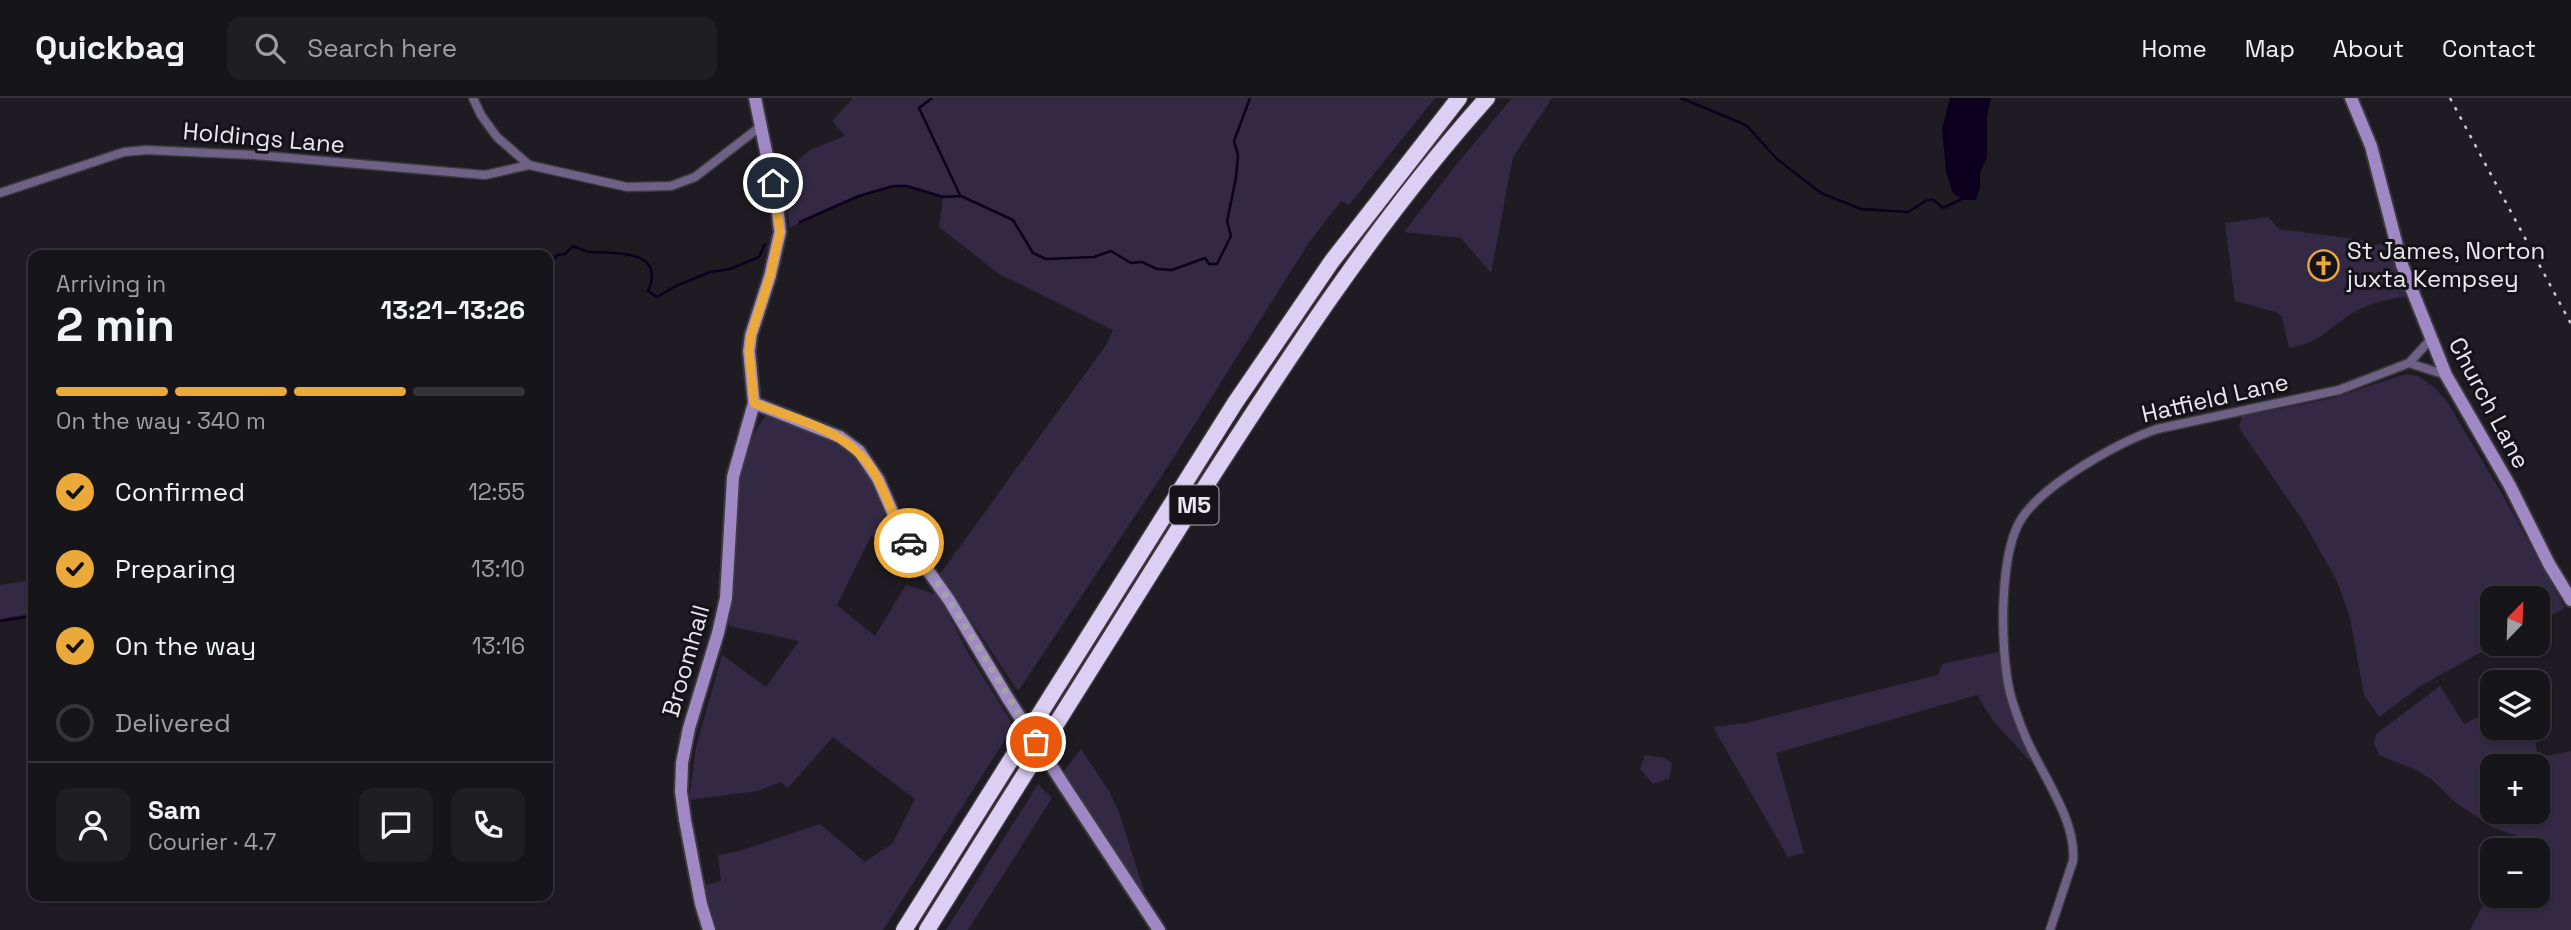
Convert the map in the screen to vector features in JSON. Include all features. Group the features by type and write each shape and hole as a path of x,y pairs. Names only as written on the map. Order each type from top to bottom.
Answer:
{"highway":[{"name":"M5","path":"904,930 1235,403 1332,261 1459,98"},
{"name":"M5","path":"927,930 1257,405 1347,273 1410,190 1487,98"}],"street":[{"path":"473,98 489,127 529,165 627,187 671,186 695,177 761,126"},
{"path":"755,98 780,232 770,276 751,335 749,351 754,403 840,437 859,451 878,479 902,534 949,600 1007,697 1159,930"},
{"name":"Church Lane","path":"2351,98 2371,146 2402,265 2446,375 2571,600"},
{"name":"Holdings Lane","path":"0,193 124,152 146,150 255,155 485,175 529,165"},
{"name":"Hatfield Lane","path":"2050,930 2073,861 2074,850 2068,825 2025,737 2007,675 2005,595 2010,546 2023,516 2047,491 2132,438 2157,429 2339,390 2409,363 2431,339"},
{"path":"2409,363 2446,375"},
{"name":"Broomhall","path":"709,930 701,904 685,820 681,792 682,764 688,728 723,614 733,477 754,403"}],"shaded area":[{"path":"853,98 1435,98 1349,205 1341,201 1308,244 1172,460 1018,691 940,574 1106,345 1113,330 999,274 939,227 943,197 916,188 895,186 864,194 830,207 790,228 782,174 810,150 845,136 832,121"},
{"path":"1512,98 1552,98 1513,157 1491,273 1461,238 1404,232"},
{"path":"1950,98 1991,98 1987,116 1987,157 1980,173 1980,188 1976,200 1962,200 1953,193 1946,172 1942,129"},
{"path":"2268,217 2279,229 2362,240 2374,245 2390,243 2407,297 2362,308 2322,336 2289,348 2282,317 2276,312 2235,301 2225,223"},
{"path":"2406,374 2418,376 2433,386 2446,400 2501,492 2565,608 2550,616 2550,586 2480,586 2480,653 2422,685 2379,717 2364,695 2350,618 2337,581 2303,521 2239,428 2242,416 2333,398"},
{"path":"766,416 777,418 847,448 863,464 897,534 893,545 871,536 837,605 875,636 906,585 938,595 970,656 1014,726 883,930 716,930 703,886 721,881 718,855 739,851 820,824 865,862 893,843 915,799 833,737 788,788 780,782 758,791 689,800 696,747 722,655 766,687 799,641 729,626 733,547 740,485 755,433"},
{"path":"28,581 28,614 0,619 0,585"},
{"path":"1998,652 2011,711 2032,763 1994,722 1977,695 1776,753 1804,853 1788,857 1713,727 1746,723 1938,675 1942,664"},
{"path":"2440,686 2464,724 2480,716 2480,740 2535,740 2537,754 2480,754 2480,819 2456,803 2431,779 2379,755 2374,743 2376,734"},
{"path":"1081,749 1109,791 1119,812 1144,891 1139,895 1063,772"},
{"path":"2571,751 2571,930 2470,930 2482,908 2550,908 2550,838 2522,838 2488,824 2550,824 2550,755"},
{"path":"1645,755 1665,758 1672,763 1669,779 1653,784 1640,769"},
{"path":"1038,784 1052,798 968,930 946,930"}],"waterway":[{"path":"932,98 919,108 960,195"},
{"path":"800,222 859,196 893,186 907,186 943,197 961,196 1013,220 1033,253 1046,259 1094,257 1111,251 1131,263 1142,262 1157,269 1172,270 1205,258 1209,264 1217,264 1231,236 1227,221 1236,178 1238,155 1234,141 1250,98"},
{"path":"1681,98 1746,125 1777,159 1821,193 1861,209 1908,212 1927,200 1934,200 1943,208 1962,199"},
{"path":"553,260 573,246 589,252 635,256 650,267 652,277 648,291 657,297 710,272 730,269 759,257 765,244"},
{"path":"0,621 28,617"}],"railway":[{"path":"2450,98 2571,324"}],"way so far":[{"path":"909,543 949,600 1036,742"}],"place":[{"name":"St James, Norton juxta Kempsey","path":"2324,265"}],"route":[{"path":"773,183 780,232 770,276 751,335 749,351 754,403 840,437 859,451 878,479 892,516 909,543"}]}
